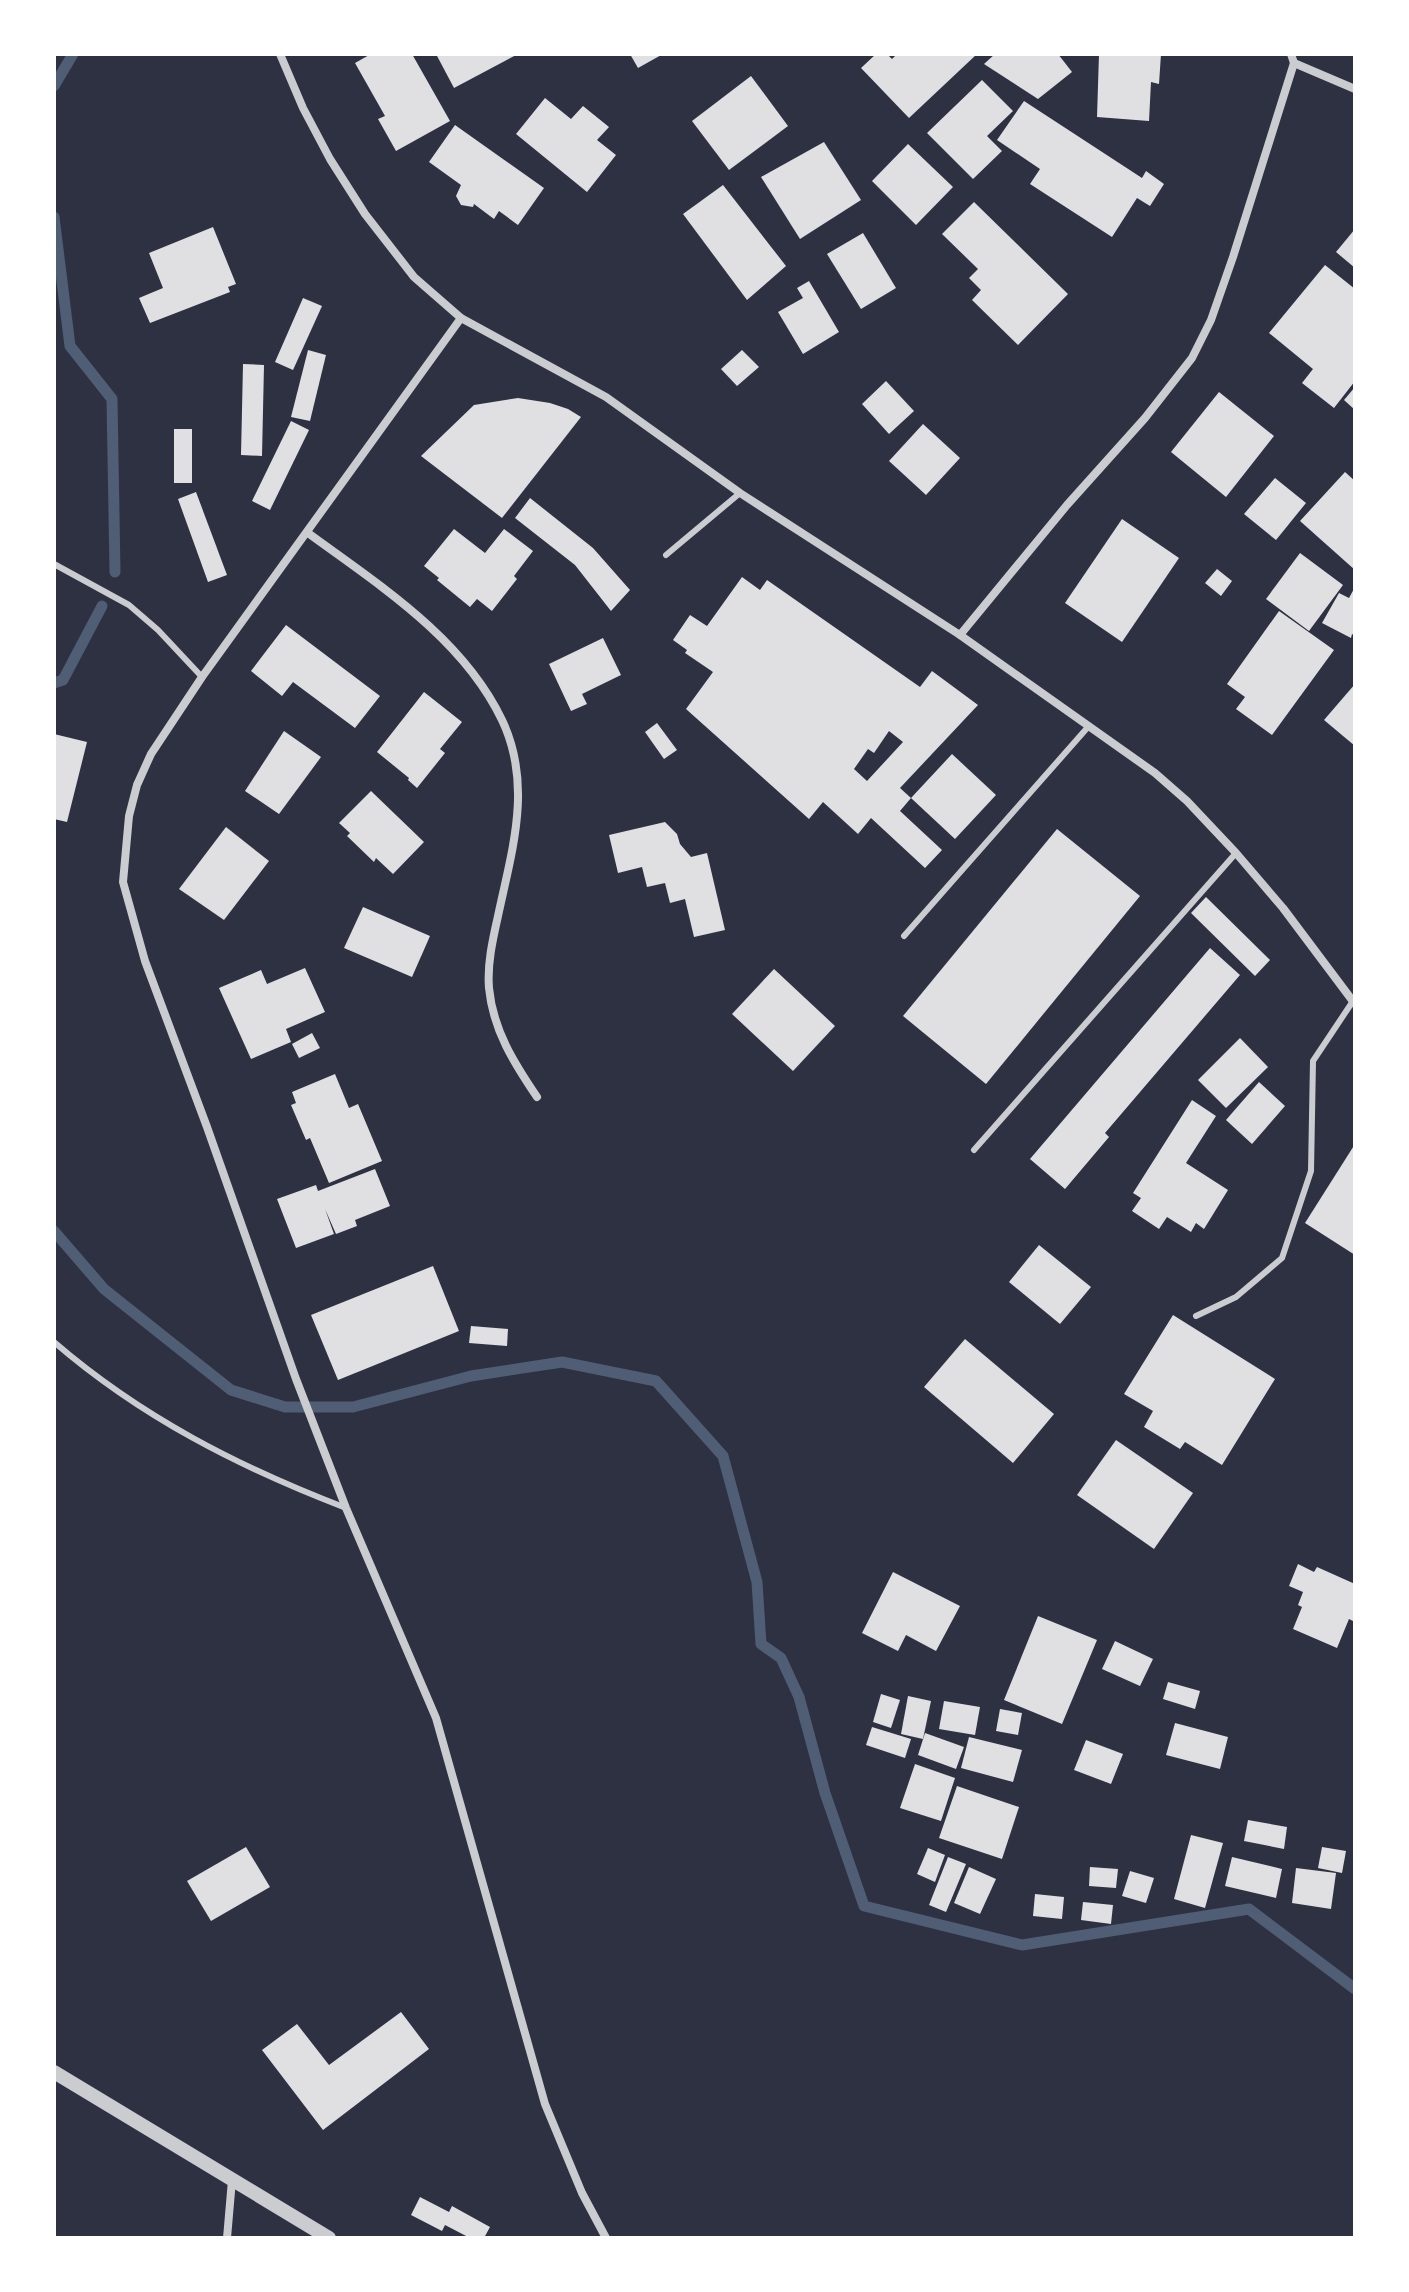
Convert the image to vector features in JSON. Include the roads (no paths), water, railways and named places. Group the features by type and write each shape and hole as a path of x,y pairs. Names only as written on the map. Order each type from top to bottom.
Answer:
{"street":[{"path":"280,54 303,108 330,159 365,214 414,277 461,318 606,397 740,493 960,635 1174,789 1236,853 1283,908 1354,1002"},
{"path":"960,635 1067,505 1136,429 1192,358 1211,320 1233,257 1292,58 1355,89"},
{"path":"461,318 202,677 151,754 137,785 129,816 123,882 145,961 296,1379 346,1508 436,1718 545,2104 582,2193 606,2238"},
{"path":"308,533 402,604 446,642 488,696 502,721 516,762 520,786 519,811 494,935 489,984 497,1026 509,1056 537,1097"},
{"path":"54,2072 319,2236"},
{"path":"227,2238 232,2180"}],"lane":[{"path":"666,555 740,493"},
{"path":"54,564 129,605 158,630 202,677"},
{"path":"904,936 1088,727"},
{"path":"974,1150 1236,853"},
{"path":"1196,1316 1236,1297 1282,1258 1311,1171 1313,1061 1354,1002"},
{"path":"54,1342 88,1371 228,1459 346,1508"}],"waterway":[{"path":"54,86 73,54"},
{"path":"54,217 70,346 112,399 115,572"},
{"path":"54,683 63,680 102,606"},
{"path":"54,1231 104,1289 231,1390 285,1407 353,1407 471,1376 562,1362 656,1381 723,1456 757,1582 761,1644 781,1658 799,1697 825,1793 864,1906 1022,1945 1249,1909 1355,1989"}]}
